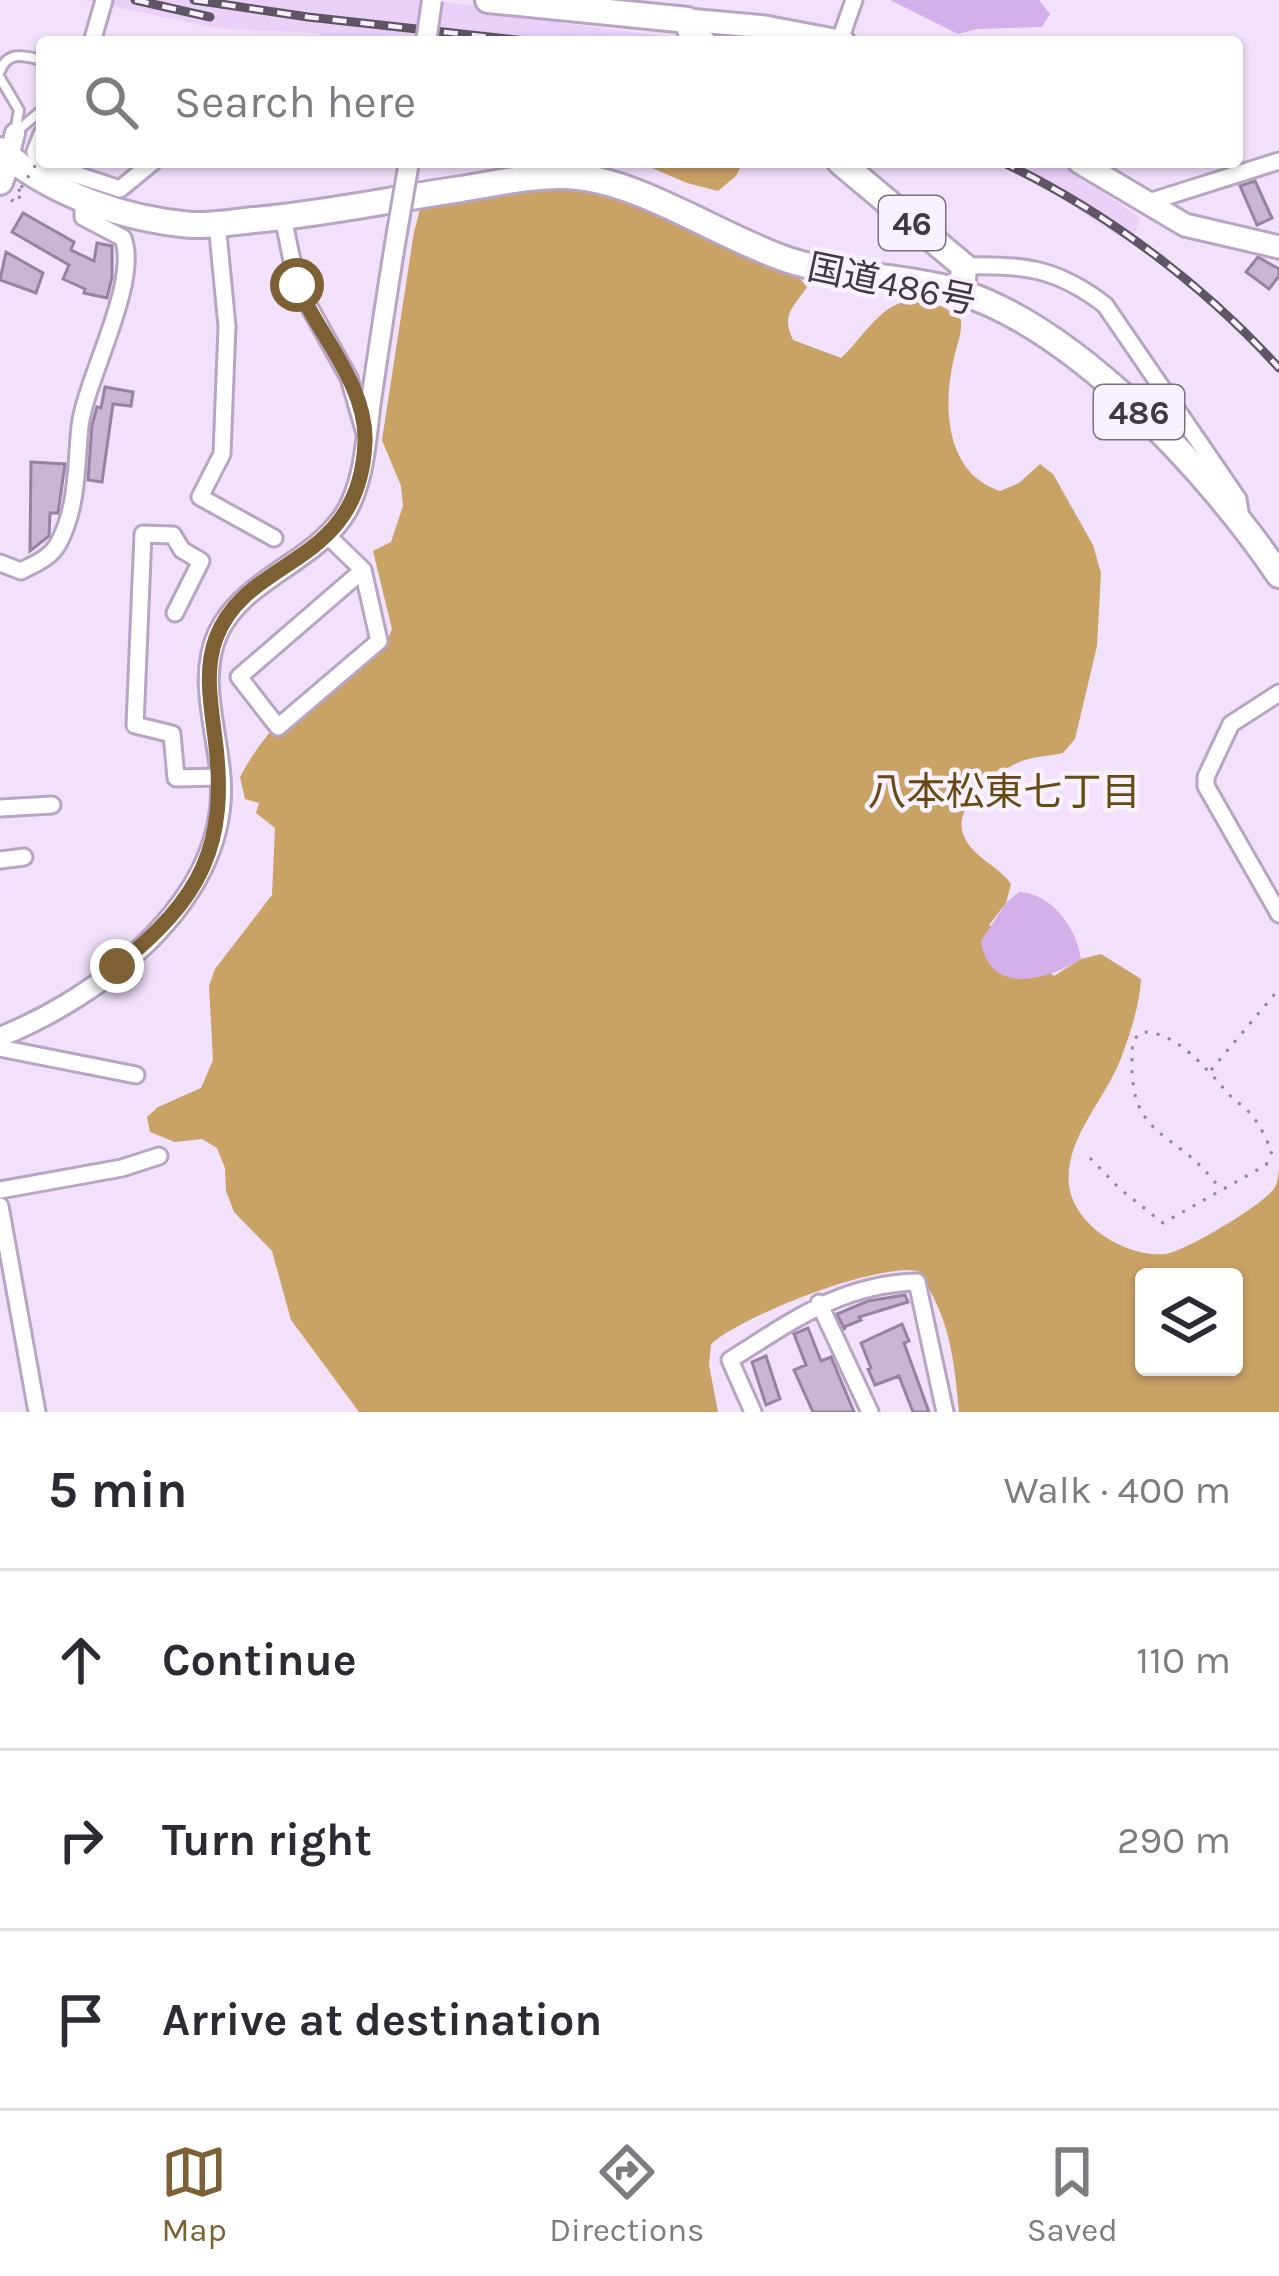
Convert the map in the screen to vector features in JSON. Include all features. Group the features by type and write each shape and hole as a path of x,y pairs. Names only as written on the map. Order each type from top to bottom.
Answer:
{"main road":[{"path":"488,0 814,36"},
{"path":"688,20 696,36"},
{"path":"8,146 12,186"},
{"name":"国道486号","path":"8,146 34,175 83,199 131,215 195,225 283,218 501,183 575,176 630,189 793,262 962,292 1001,308 1091,369 1145,418 1242,523 1279,575"},
{"name":"46","path":"847,168 964,266 962,292"},
{"path":"1088,168 1185,225 1279,247"}],"street":[{"path":"94,36 104,0"},
{"path":"427,36 432,0"},
{"path":"843,36 854,0"},
{"path":"1148,202 1279,161"},
{"path":"75,168 120,189 146,168"},
{"path":"0,1037 59,1008 158,933 182,903 212,846 220,777 209,677 216,637 247,596 328,536 352,498 408,168"},
{"path":"0,563 21,571 49,556 58,543 80,464 85,404 125,270 123,238 83,218 83,199"},
{"path":"283,218 297,285 349,378 366,436"},
{"path":"217,223 227,326 222,454 200,496 274,538"},
{"path":"964,266 1018,264 1081,286 1105,305 1238,499 1242,523"},
{"path":"176,613 201,561 182,550 173,535 143,534 135,725 172,734 176,778 220,777"},
{"path":"328,536 363,570 380,641 278,727 239,677 363,570"},
{"path":"1279,694 1231,724 1206,777 1206,786 1279,914"},
{"path":"0,808 52,806"},
{"path":"0,860 24,857"},
{"path":"0,1048 136,1075"},
{"path":"0,1190 122,1168 159,1156"},
{"path":"0,1206 37,1412"},
{"path":"753,1412 730,1360 819,1304 886,1282 917,1282 945,1412"},
{"path":"819,1304 870,1412"}],"lane":[{"path":"8,146 19,110 0,74 6,59 14,55 36,59"},
{"path":"8,146 36,116"}],"path":[{"path":"15,198 37,168"},
{"path":"1211,1071 1279,988"},
{"path":"1090,1158 1163,1222 1221,1190 1265,1165 1272,1151 1253,1116 1211,1071 1193,1061 1177,1041 1158,1032 1142,1032 1132,1040 1133,1096 1142,1118 1208,1172 1221,1190"}],"shaded area":[{"path":"82,0 432,0 663,36 319,36 221,29"},
{"path":"890,0 1039,0 1050,14 1042,27 958,34"},
{"path":"652,168 740,168 718,191"},
{"path":"1003,168 1072,171 1140,218 1131,244"},
{"path":"592,186 708,231 795,274 807,287 788,317 793,340 841,358 879,317 900,303 932,303 961,320 949,397 952,436 959,454 968,470 1000,491 1019,483 1040,464 1053,474 1093,545 1101,573 1097,646 1075,739 1063,753 1025,760 1003,771 980,790 964,813 968,844 1011,884 1006,903 989,925 1054,976 1081,959 1101,954 1141,979 1121,1058 1079,1135 1069,1168 1073,1200 1105,1237 1151,1254 1175,1251 1257,1204 1275,1187 1279,1169 1279,1412 959,1412 952,1356 937,1305 918,1271 898,1271 811,1294 751,1319 711,1344 709,1365 718,1412 359,1412 291,1320 272,1251 234,1212 217,1148 202,1139 175,1142 150,1132 147,1117 158,1107 201,1088 213,1060 209,986 215,969 272,895 275,828 256,813 259,803 245,799 240,777 284,717 342,669 385,645 392,629 373,551 391,542 403,506 401,486 382,440 422,202 505,188"},
{"path":"1019,892 1042,899 1061,915 1081,959 1052,973 1021,979 995,970 981,941"}],"building":[{"path":"1255,181 1272,218 1257,225 1240,186"},
{"path":"23,213 74,242 71,250 94,261 97,243 112,246 107,298 84,293 85,289 63,279 69,265 12,232"},
{"path":"6,252 43,273 36,293 0,280"},
{"path":"1258,257 1279,269 1269,289 1246,272"},
{"path":"105,387 133,392 131,406 113,404 102,482 88,480 92,425"},
{"path":"31,462 65,464 58,513 50,513 49,536 30,551"},
{"path":"905,1295 908,1302 859,1317 845,1330 837,1314 868,1301"},
{"path":"902,1324 909,1341 904,1343 929,1412 913,1412 899,1376 875,1385 868,1369 861,1343"},
{"path":"808,1328 821,1361 831,1357 854,1412 813,1412 794,1370 806,1365 794,1334"},
{"path":"766,1356 780,1399 766,1405 752,1362"}],"railway":[{"path":"135,0 210,17"},
{"path":"194,0 481,36"},
{"path":"1014,168 1078,203 1150,252 1218,307 1279,368"}],"district":[{"name":"八本松東七丁目","path":"1004,791"}],"route":[{"path":"117,966 158,933 182,903 212,846 221,787 209,677 216,637 247,596 328,536 346,512 358,483 366,436 349,378 297,285"}]}
